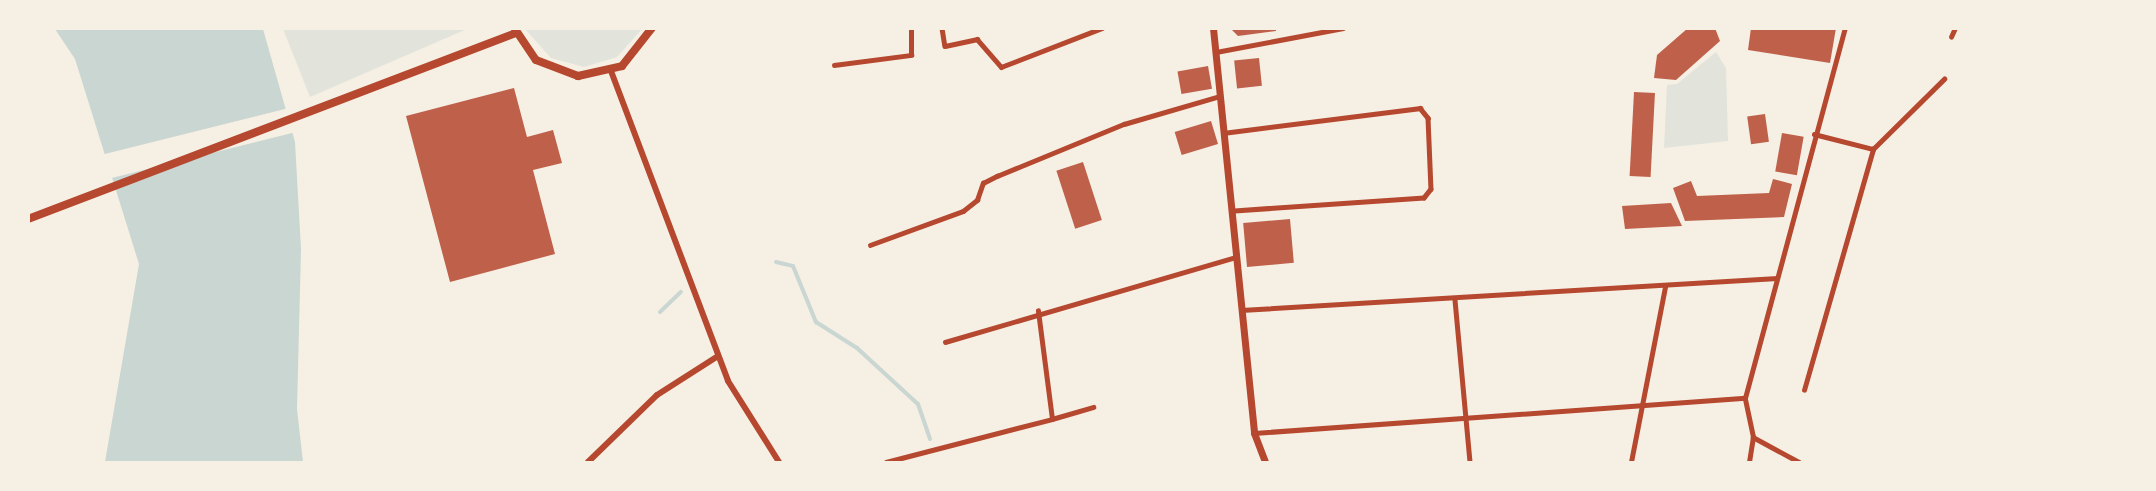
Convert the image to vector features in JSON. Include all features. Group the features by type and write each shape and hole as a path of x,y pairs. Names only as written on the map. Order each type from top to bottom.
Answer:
{"main road":[{"path":"28,219 343,101 515,31 536,60 556,71 578,76 611,72 633,58 652,28"},
{"path":"1213,28 1254,433 1265,462"}],"street":[{"path":"834,65 911,55 910,28"},
{"path":"942,28 949,48 977,39 996,65 1009,67 1102,28"},
{"path":"1285,28 1287,37"},
{"path":"1216,52 1343,28"},
{"path":"1749,462 1753,437 1745,398 1814,134 1845,28"},
{"path":"1951,37 1955,28"},
{"path":"611,72 718,356 748,420 779,462"},
{"path":"1804,390 1874,149 1944,79"},
{"path":"870,245 948,218 974,204 988,180 1124,124 1220,96"},
{"path":"1223,133 1420,108 1429,128 1431,189 1425,198 1231,211"},
{"path":"1814,134 1874,149"},
{"path":"945,342 1038,311 1236,257"},
{"path":"1241,310 1455,300 1777,278"},
{"path":"1631,462 1646,404 1665,287"},
{"path":"1455,300 1470,462"},
{"path":"1038,311 1052,419"},
{"path":"588,462 657,395 718,356"},
{"path":"1254,433 1467,414 1745,398"},
{"path":"886,462 1093,407"},
{"path":"1753,437 1799,462"}],"shaded area":[{"path":"55,29 263,29 295,142 301,249 297,409 303,462 105,462 139,264 75,59"},
{"path":"283,29 467,29 310,97"},
{"path":"525,29 642,29 617,57 584,67 551,58"},
{"path":"1716,52 1726,68 1728,141 1664,148 1667,85 1677,84"}],"pier":[{"path":"289,108 295,132 108,179 102,155"}],"building":[{"path":"1230,28 1276,28 1276,31 1238,36"},
{"path":"1688,28 1715,28 1720,41 1676,80 1654,78 1657,55"},
{"path":"1751,28 1836,28 1830,63 1748,50"},
{"path":"1259,58 1262,86 1237,88 1234,61"},
{"path":"1208,66 1212,89 1181,94 1177,71"},
{"path":"514,88 527,137 553,130 562,163 533,170 555,254 450,282 406,116"},
{"path":"1634,92 1655,93 1651,177 1630,176"},
{"path":"1765,114 1769,142 1751,144 1747,117"},
{"path":"1211,121 1218,144 1182,155 1175,132"},
{"path":"1782,133 1804,137 1797,175 1775,171"},
{"path":"1083,162 1102,220 1075,229 1056,171"},
{"path":"1773,179 1792,184 1784,217 1685,221 1673,188 1691,181 1697,196 1769,193"},
{"path":"1671,203 1682,226 1625,229 1622,206"},
{"path":"1290,219 1294,263 1247,267 1243,223"}],"waterway":[{"path":"776,262 793,266 816,322 857,348 918,404 930,439"},
{"path":"660,312 681,292"}]}
